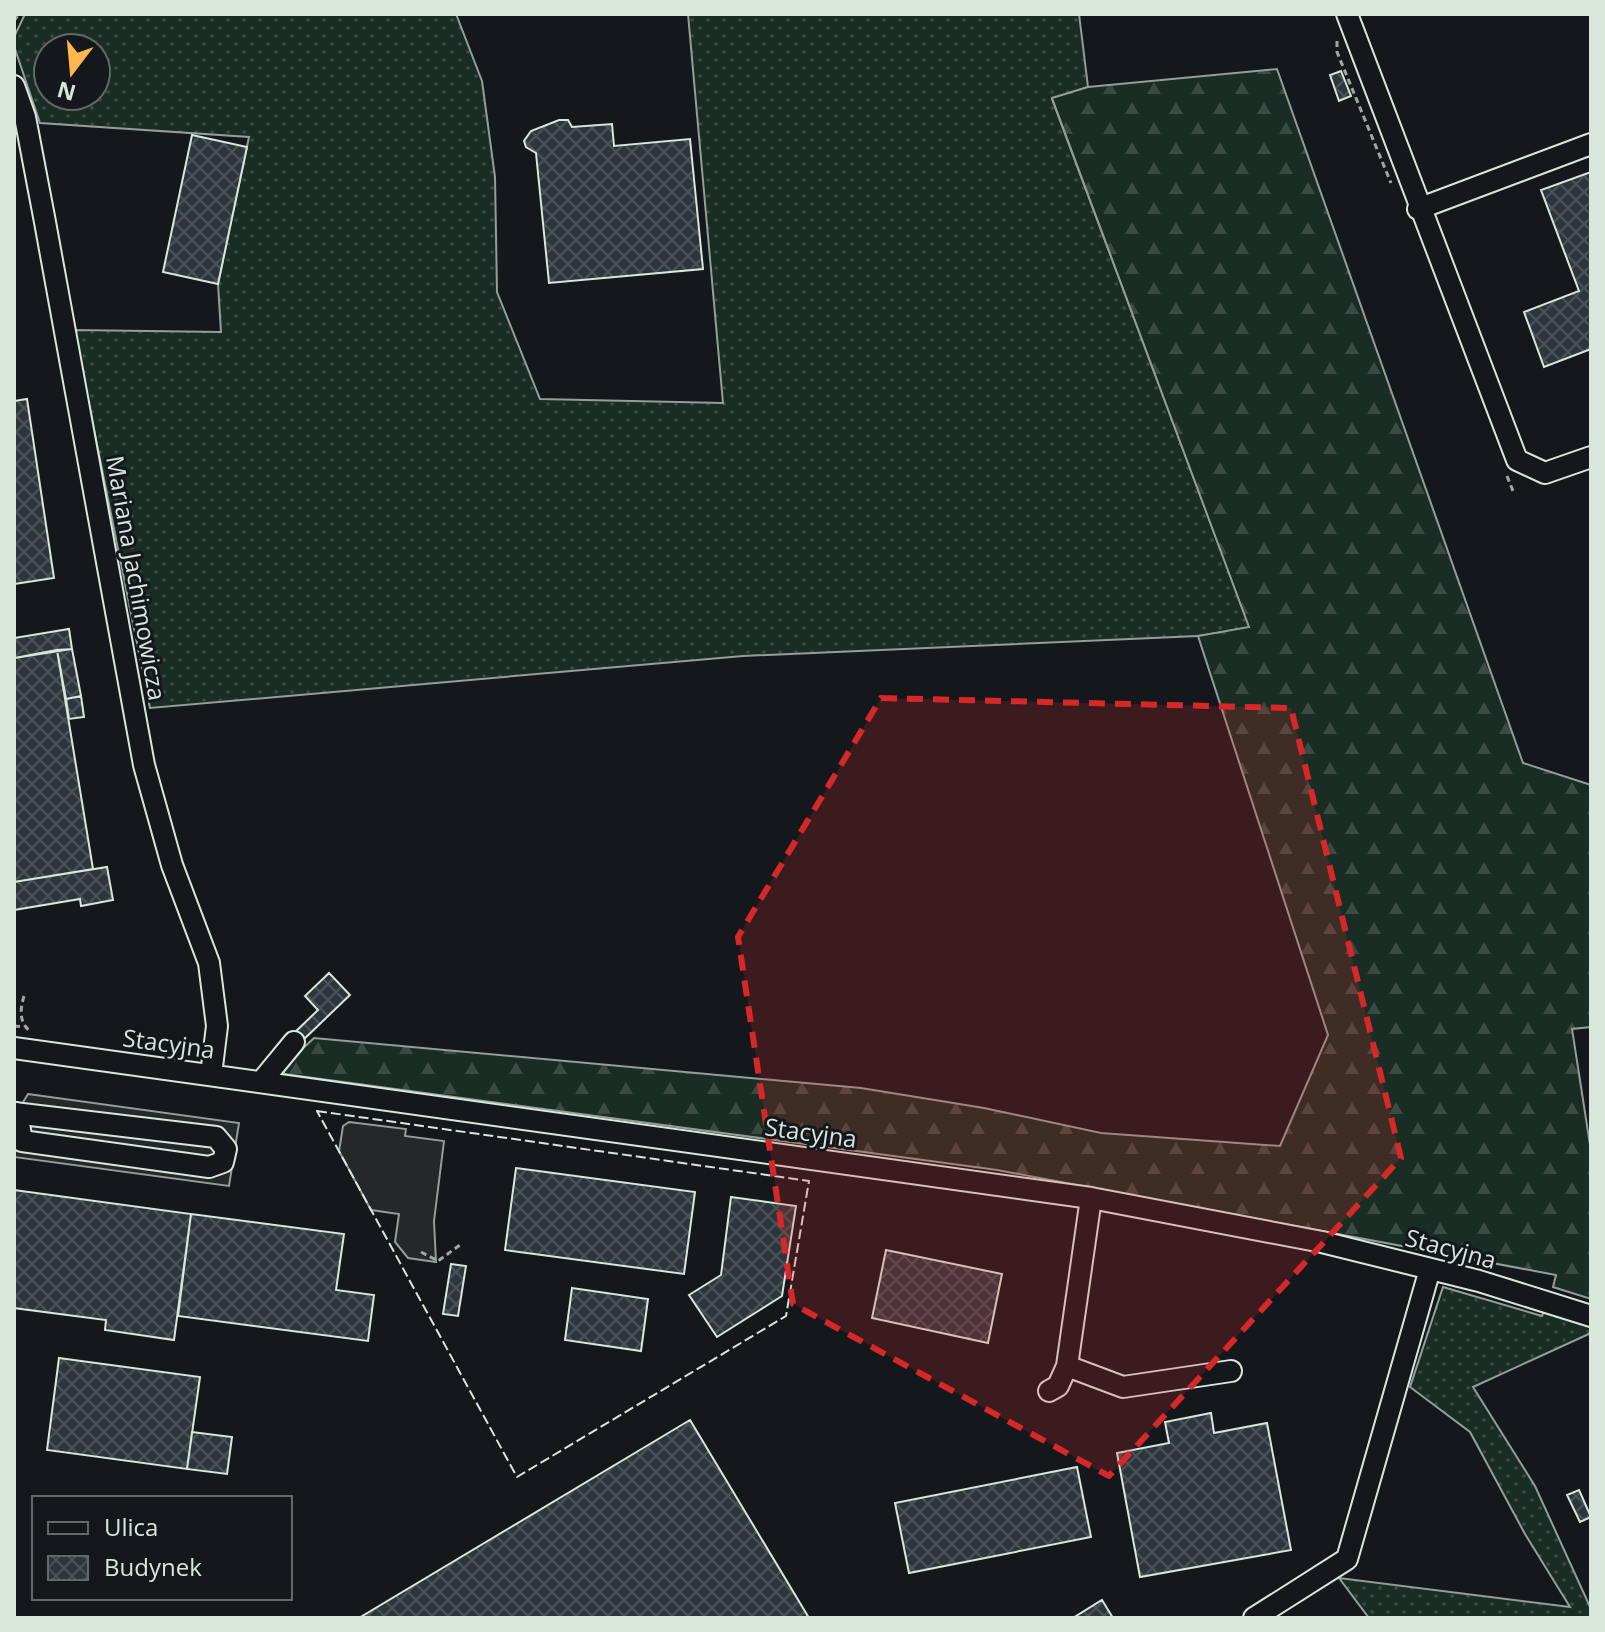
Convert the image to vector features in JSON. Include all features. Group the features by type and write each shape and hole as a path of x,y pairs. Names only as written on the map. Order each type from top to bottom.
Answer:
{"street":[{"path":"1347,14 1418,209 1517,460 1545,473 1591,457"},
{"name":"Mariana Jachimowicza","path":"14,86 144,765 172,865 209,963 217,1026 211,1075"},
{"path":"1418,209 1591,144"},
{"path":"261,1082 294,1042"},
{"name":"Stacyjna","path":"14,1048 1091,1198 1322,1242 1430,1269 1591,1316"},
{"path":"16,1113 216,1137 226,1149 223,1162 209,1167 22,1141 16,1113"},
{"path":"1049,1391 1058,1386 1067,1366 1091,1198"},
{"path":"1254,1618 1347,1559 1430,1269"},
{"path":"1067,1366 1123,1387 1231,1371"}],"path":[{"path":"14,21 19,14"},
{"path":"24,996 21,1012 24,1027"},
{"path":"14,1026 38,1034"},
{"path":"180,1054 198,1042"},
{"path":"421,1252 438,1261 460,1245"}],"highlighted area":[{"path":"881,698 1291,708 1401,1158 1109,1476 793,1304 738,937"}],"green space":[{"path":"25,14 456,14 482,81 495,177 497,292 540,399 723,403 688,14 1079,14 1088,87 1052,99 1250,628 1198,636 743,656 150,708 74,330 221,332 218,284 249,137 40,123 36,112 112,112 112,32 32,32 32,99 14,46 14,37"},
{"path":"1277,69 1523,763 1591,785 1591,1027 1572,1029 1591,1151 1591,1299 1553,1287 1556,1275 997,1170 284,1074 284,1066 314,1038 861,1088 984,1108 1101,1133 1280,1146 1328,1035 1198,636 1249,627 1052,98 1088,87"},
{"path":"1443,1287 1542,1316 1544,1311 1591,1326 1591,1333 1473,1387 1535,1486 1591,1609 1591,1618 1369,1618 1339,1578 1570,1607 1525,1534 1470,1432 1410,1387"}],"shaded area":[{"path":"28,1094 239,1123 229,1186 14,1157 14,1117"},
{"path":"349,1122 406,1129 405,1136 444,1141 434,1221 436,1262 408,1258 395,1242 399,1214 371,1210 339,1151 343,1126"}],"building":[{"path":"1341,71 1351,96 1339,101 1330,75"},
{"path":"559,120 568,120 572,127 612,124 614,146 690,139 703,269 549,283 536,153 526,147 524,141 531,131"},
{"path":"192,135 247,147 218,284 163,272"},
{"path":"1591,172 1591,349 1544,367 1524,312 1579,291 1541,190"},
{"path":"27,399 54,578 14,584 14,401"},
{"path":"69,629 72,649 14,658 14,638"},
{"path":"72,649 81,696 66,699 57,650"},
{"path":"57,650 93,869 14,882 14,658"},
{"path":"81,696 84,717 69,719 66,699"},
{"path":"107,867 113,900 81,906 80,899 14,910 14,882"},
{"path":"329,973 350,995 301,1042 293,1034 318,1010 305,996"},
{"path":"516,1168 695,1192 684,1274 505,1250"},
{"path":"14,1190 191,1214 174,1340 105,1330 106,1320 14,1308"},
{"path":"731,1197 796,1206 782,1296 717,1337 689,1295 721,1275"},
{"path":"191,1214 344,1234 336,1290 374,1295 368,1341 178,1316"},
{"path":"886,1250 1002,1274 988,1343 872,1318"},
{"path":"451,1264 466,1266 458,1316 443,1314"},
{"path":"572,1288 648,1299 641,1351 565,1340"},
{"path":"59,1358 200,1377 187,1469 47,1450"},
{"path":"1211,1413 1214,1433 1267,1423 1291,1550 1140,1577 1117,1453 1169,1443 1165,1422"},
{"path":"690,1420 809,1618 359,1618"},
{"path":"192,1432 232,1437 227,1474 187,1469"},
{"path":"1077,1467 1091,1537 909,1573 895,1503"},
{"path":"1579,1490 1591,1517 1580,1522 1567,1495"},
{"path":"1102,1600 1113,1618 1073,1618"}],"fence":[{"path":"317,1111 809,1181 786,1316 517,1477 317,1111"}]}
